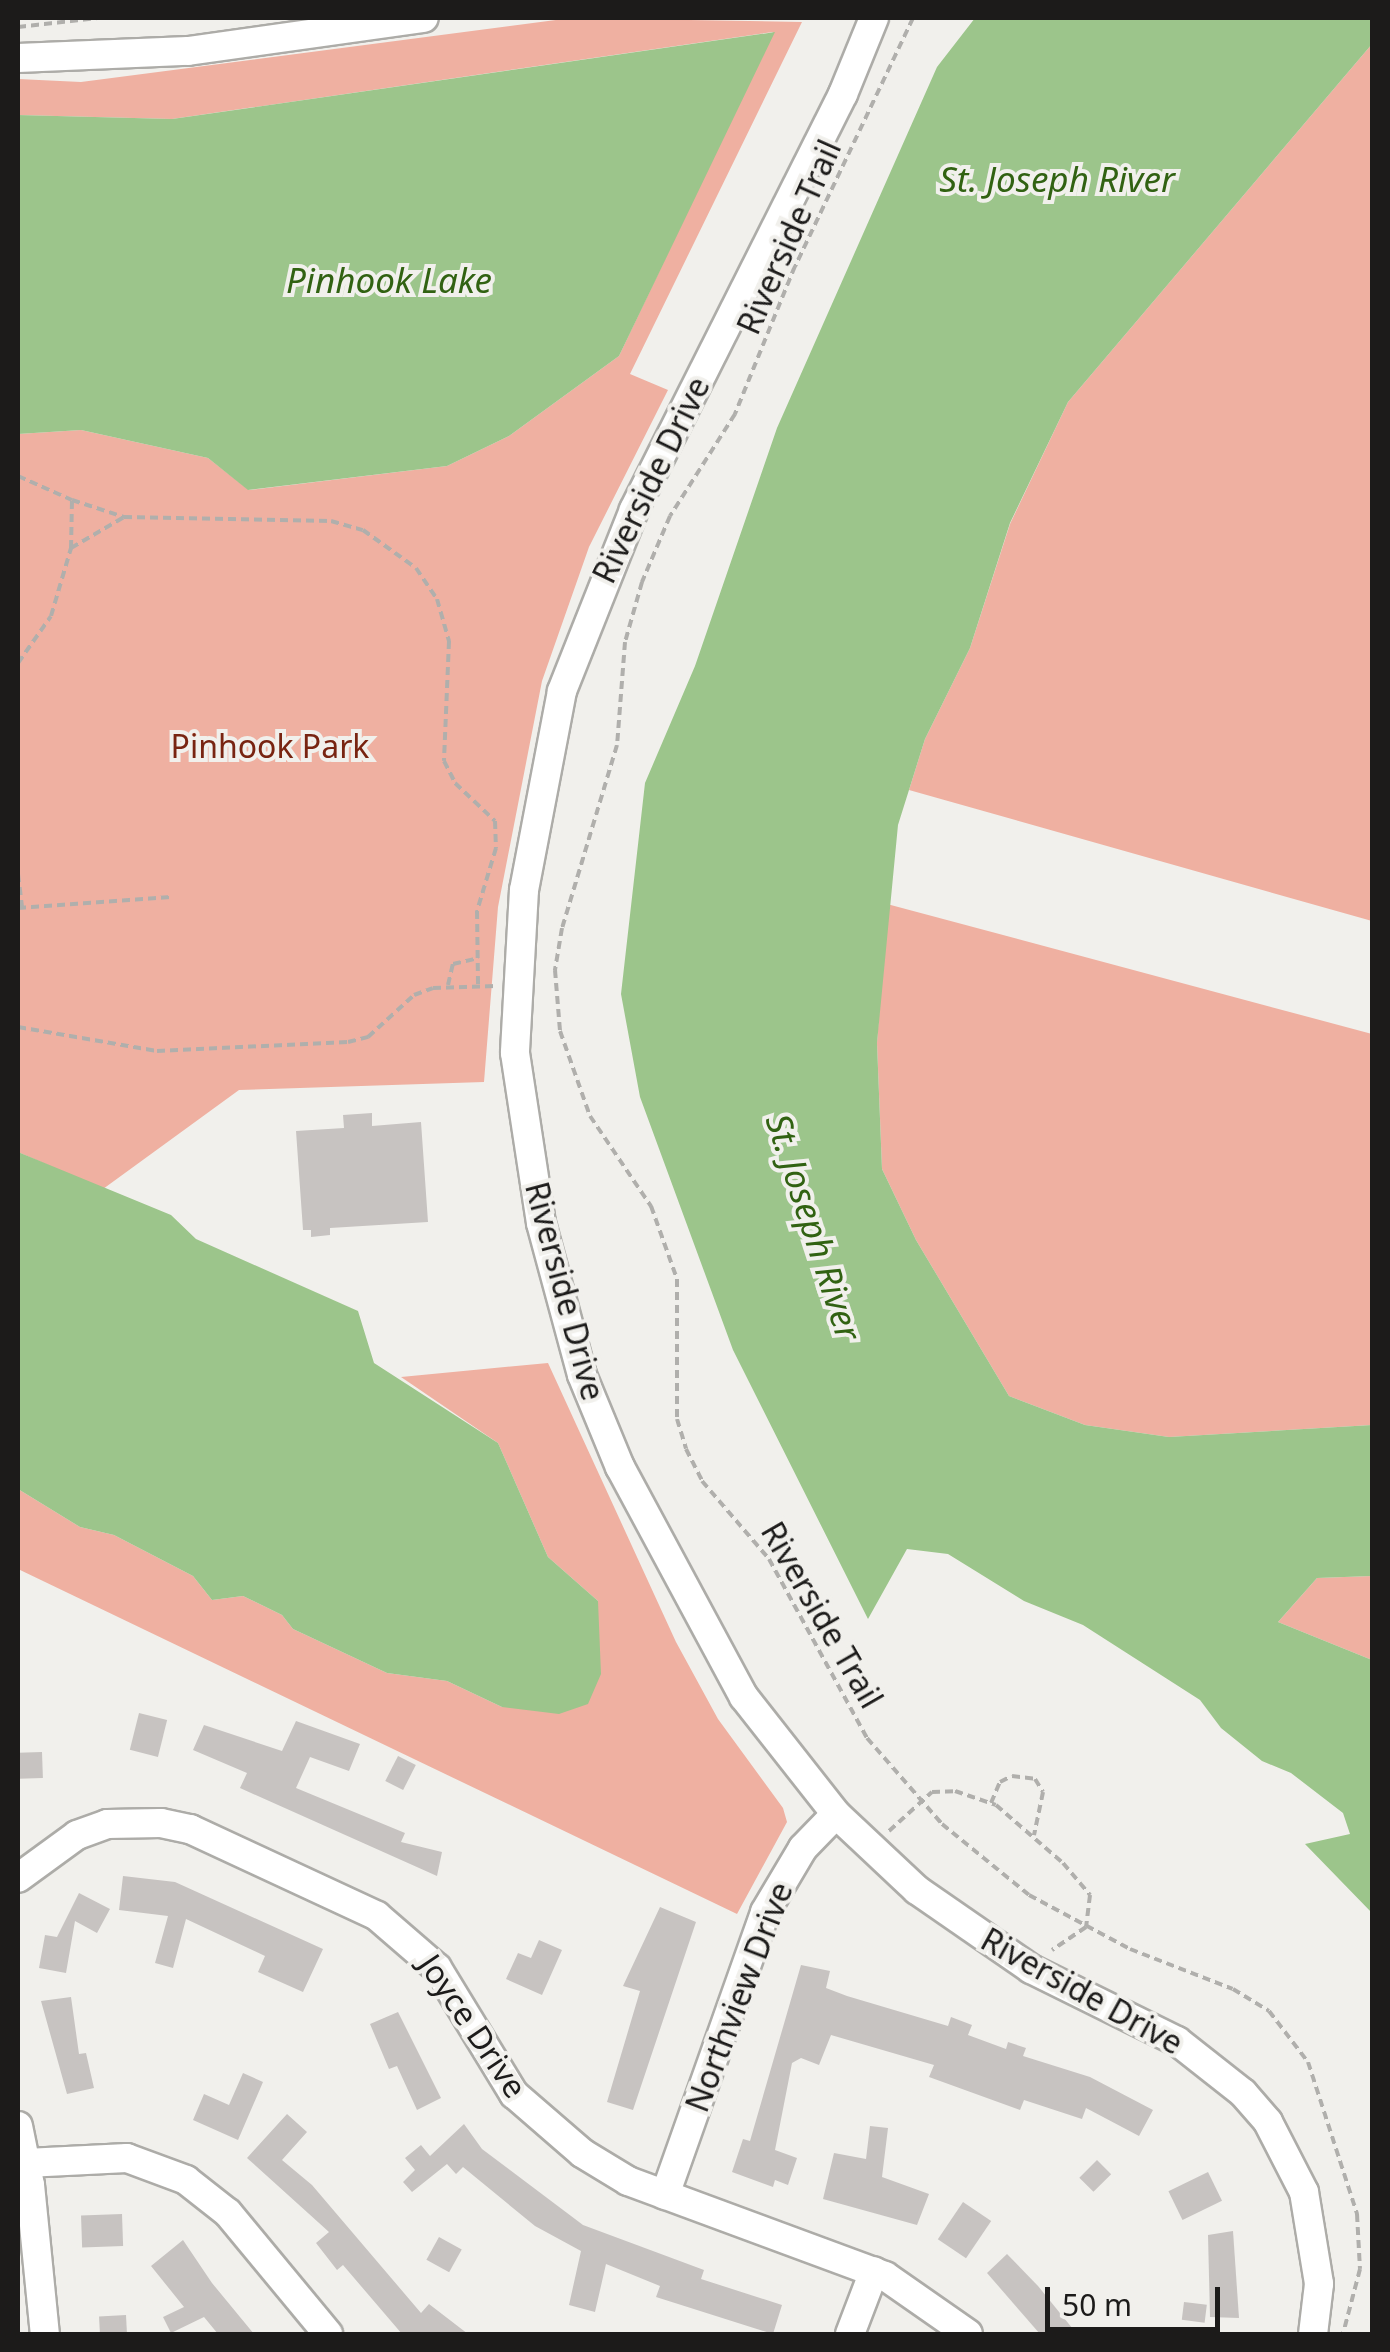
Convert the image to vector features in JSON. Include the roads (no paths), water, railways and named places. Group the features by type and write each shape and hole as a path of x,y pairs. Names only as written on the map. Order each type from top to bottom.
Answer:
{"street":[{"path":"18,58 188,51 424,18"},
{"name":"Riverside Drive","path":"874,18 843,94 596,593 538,792 515,1053 528,1151 582,1375 702,1627 774,1740 836,1814 917,1890 976,1933 1062,1986 1177,2041 1243,2093 1268,2122 1304,2192 1319,2284 1313,2334"},
{"name":"Northview Drive","path":"665,2195 765,1912 802,1848 836,1814"},
{"name":"Joyce Drive","path":"19,1874 76,1835 107,1824 160,1823 190,1829 377,1916 437,1968 484,2053 545,2124 628,2181 874,2271 925,2299 968,2334"},
{"path":"18,2126 26,2163 44,2334"},
{"path":"26,2163 127,2158 186,2180 228,2212 328,2334"},
{"path":"850,2334 874,2271"}],"water":[{"name":"St. Joseph River","path":"975,18 1372,18 1372,44 1068,402 1010,523 970,648 925,739 898,825 877,1043 882,1169 916,1240 1009,1396 1085,1425 1169,1437 1372,1425 1372,1576 1317,1578 1278,1622 1372,1660 1372,1913 1305,1844 1350,1834 1343,1813 1291,1773 1262,1761 1221,1728 1200,1700 1083,1625 1024,1601 948,1554 907,1549 868,1619 733,1350 640,1097 621,994 645,783 695,666 777,428 937,67"},
{"name":"Pinhook Lake","path":"775,32 619,356 509,436 447,466 248,490 208,458 81,430 18,434 18,115 172,119"},
{"path":"18,1152 171,1215 196,1239 358,1311 374,1363 498,1443 548,1557 598,1601 601,1674 588,1704 559,1714 502,1707 447,1681 387,1673 293,1629 282,1615 243,1596 212,1600 193,1576 114,1535 80,1527 18,1489"}],"park label":[{"name":"Pinhook Park","path":"270,746"}]}
